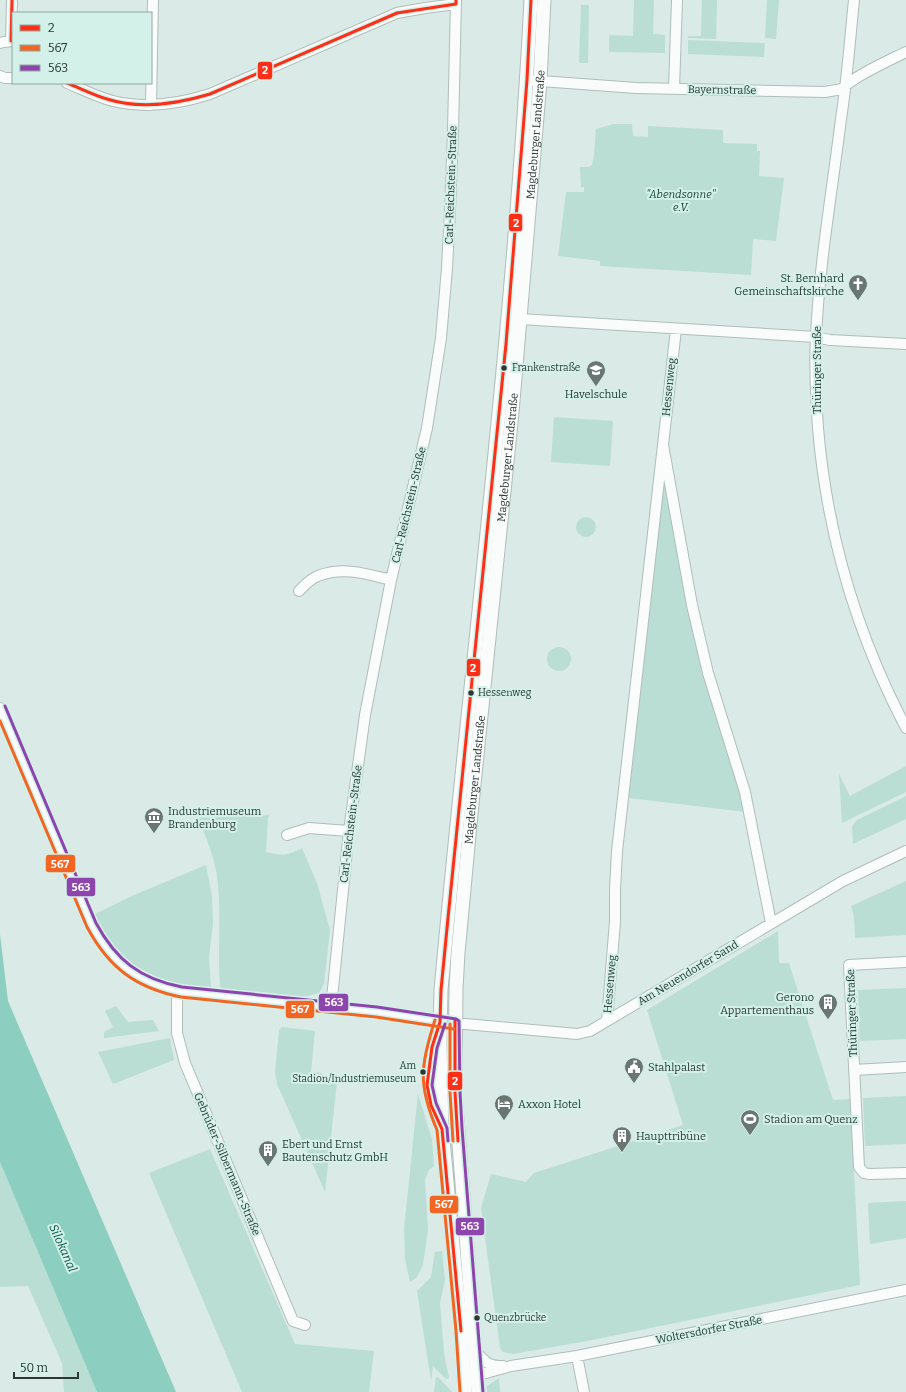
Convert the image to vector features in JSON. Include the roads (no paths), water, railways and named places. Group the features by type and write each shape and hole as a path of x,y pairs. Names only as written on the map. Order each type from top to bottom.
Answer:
{"main road":[{"name":"Magdeburger Landstraße","path":"478,1392 456,1114 455,1024 458,954 520,319 533,80 531,0"},
{"name":"Magdeburger Landstraße","path":"464,1386 461,1332 442,1129 440,1022 441,990 533,80 544,0"},
{"path":"440,1022 455,1024"}],"street":[{"path":"152,52 153,0"},
{"path":"674,89 678,0"},
{"name":"Thüringer Straße","path":"854,0 845,86 824,244 816,337 815,378 817,417 820,456 826,494 844,572 876,665 906,728"},
{"path":"0,44 12,41 12,2"},
{"path":"70,84 113,101 151,105 173,104 193,100 397,13 456,2"},
{"name":"Carl-Reichstein-Straße","path":"331,1008 349,831 365,715 392,580 426,428 442,322 447,268 452,171 456,2"},
{"name":"Bayernstraße","path":"533,80 636,88 825,92 842,89 906,52"},
{"path":"0,76 12,78"},
{"path":"151,84 151,105"},
{"path":"520,319 906,344"},
{"name":"Hessenweg","path":"606,1021 615,921 617,851 676,329"},
{"name":"Hessenweg","path":"663,445 692,605 708,673 745,792 771,923"},
{"path":"299,591 317,576 336,572 357,572 392,580"},
{"path":"0,708 72,882 98,939 114,959 132,974 153,984 177,991 419,1018 440,1022"},
{"path":"287,835 309,828 349,831"},
{"name":"Am Neuendorfer Sand","path":"455,1024 472,1024 577,1034 590,1031 843,880 906,851"},
{"name":"Thüringer Straße","path":"906,962 849,964 859,1167 864,1173 870,1174 906,1173"},
{"name":"Gebrüder-Silbermann-Straße","path":"177,991 177,1033 184,1063 293,1321 305,1325"},
{"name":"Thüringer Straße","path":"854,1070 906,1067"},
{"name":"Woltersdorfer Straße","path":"464,1386 476,1376 511,1366 577,1356 906,1290"},
{"name":"Woltersdorfer Straße","path":"475,1351 492,1366 511,1366"},
{"path":"577,1356 584,1392"}],"water":[{"name":"Silokanal","path":"0,934 8,1001 176,1392 97,1392 0,1162"}],"place":[{"name":"St. Bernhard Gemeinschaftskirche","path":"858,301"},
{"name":"Frankenstraße","path":"504,368"},
{"name":"Havelschule","path":"596,387"},
{"name":"Hessenweg","path":"471,693"},
{"name":"Industriemuseum Brandenburg","path":"154,834"},
{"name":"Gerono Appartementhaus","path":"828,1020"},
{"name":"Am Stadion/Industriemuseum","path":"423,1072"},
{"name":"Stahlpalast","path":"634,1084"},
{"name":"Axxon Hotel","path":"504,1121"},
{"name":"Stadion am Quenz","path":"750,1136"},
{"name":"Haupttribüne","path":"622,1153"},
{"name":"Ebert und Ernst Bautenschutz GmbH","path":"268,1167"},
{"name":"Quenzbrücke","path":"477,1318"}],"park label":[{"name":"\"Abendsonne\" e.V.","path":"681,200"}]}
